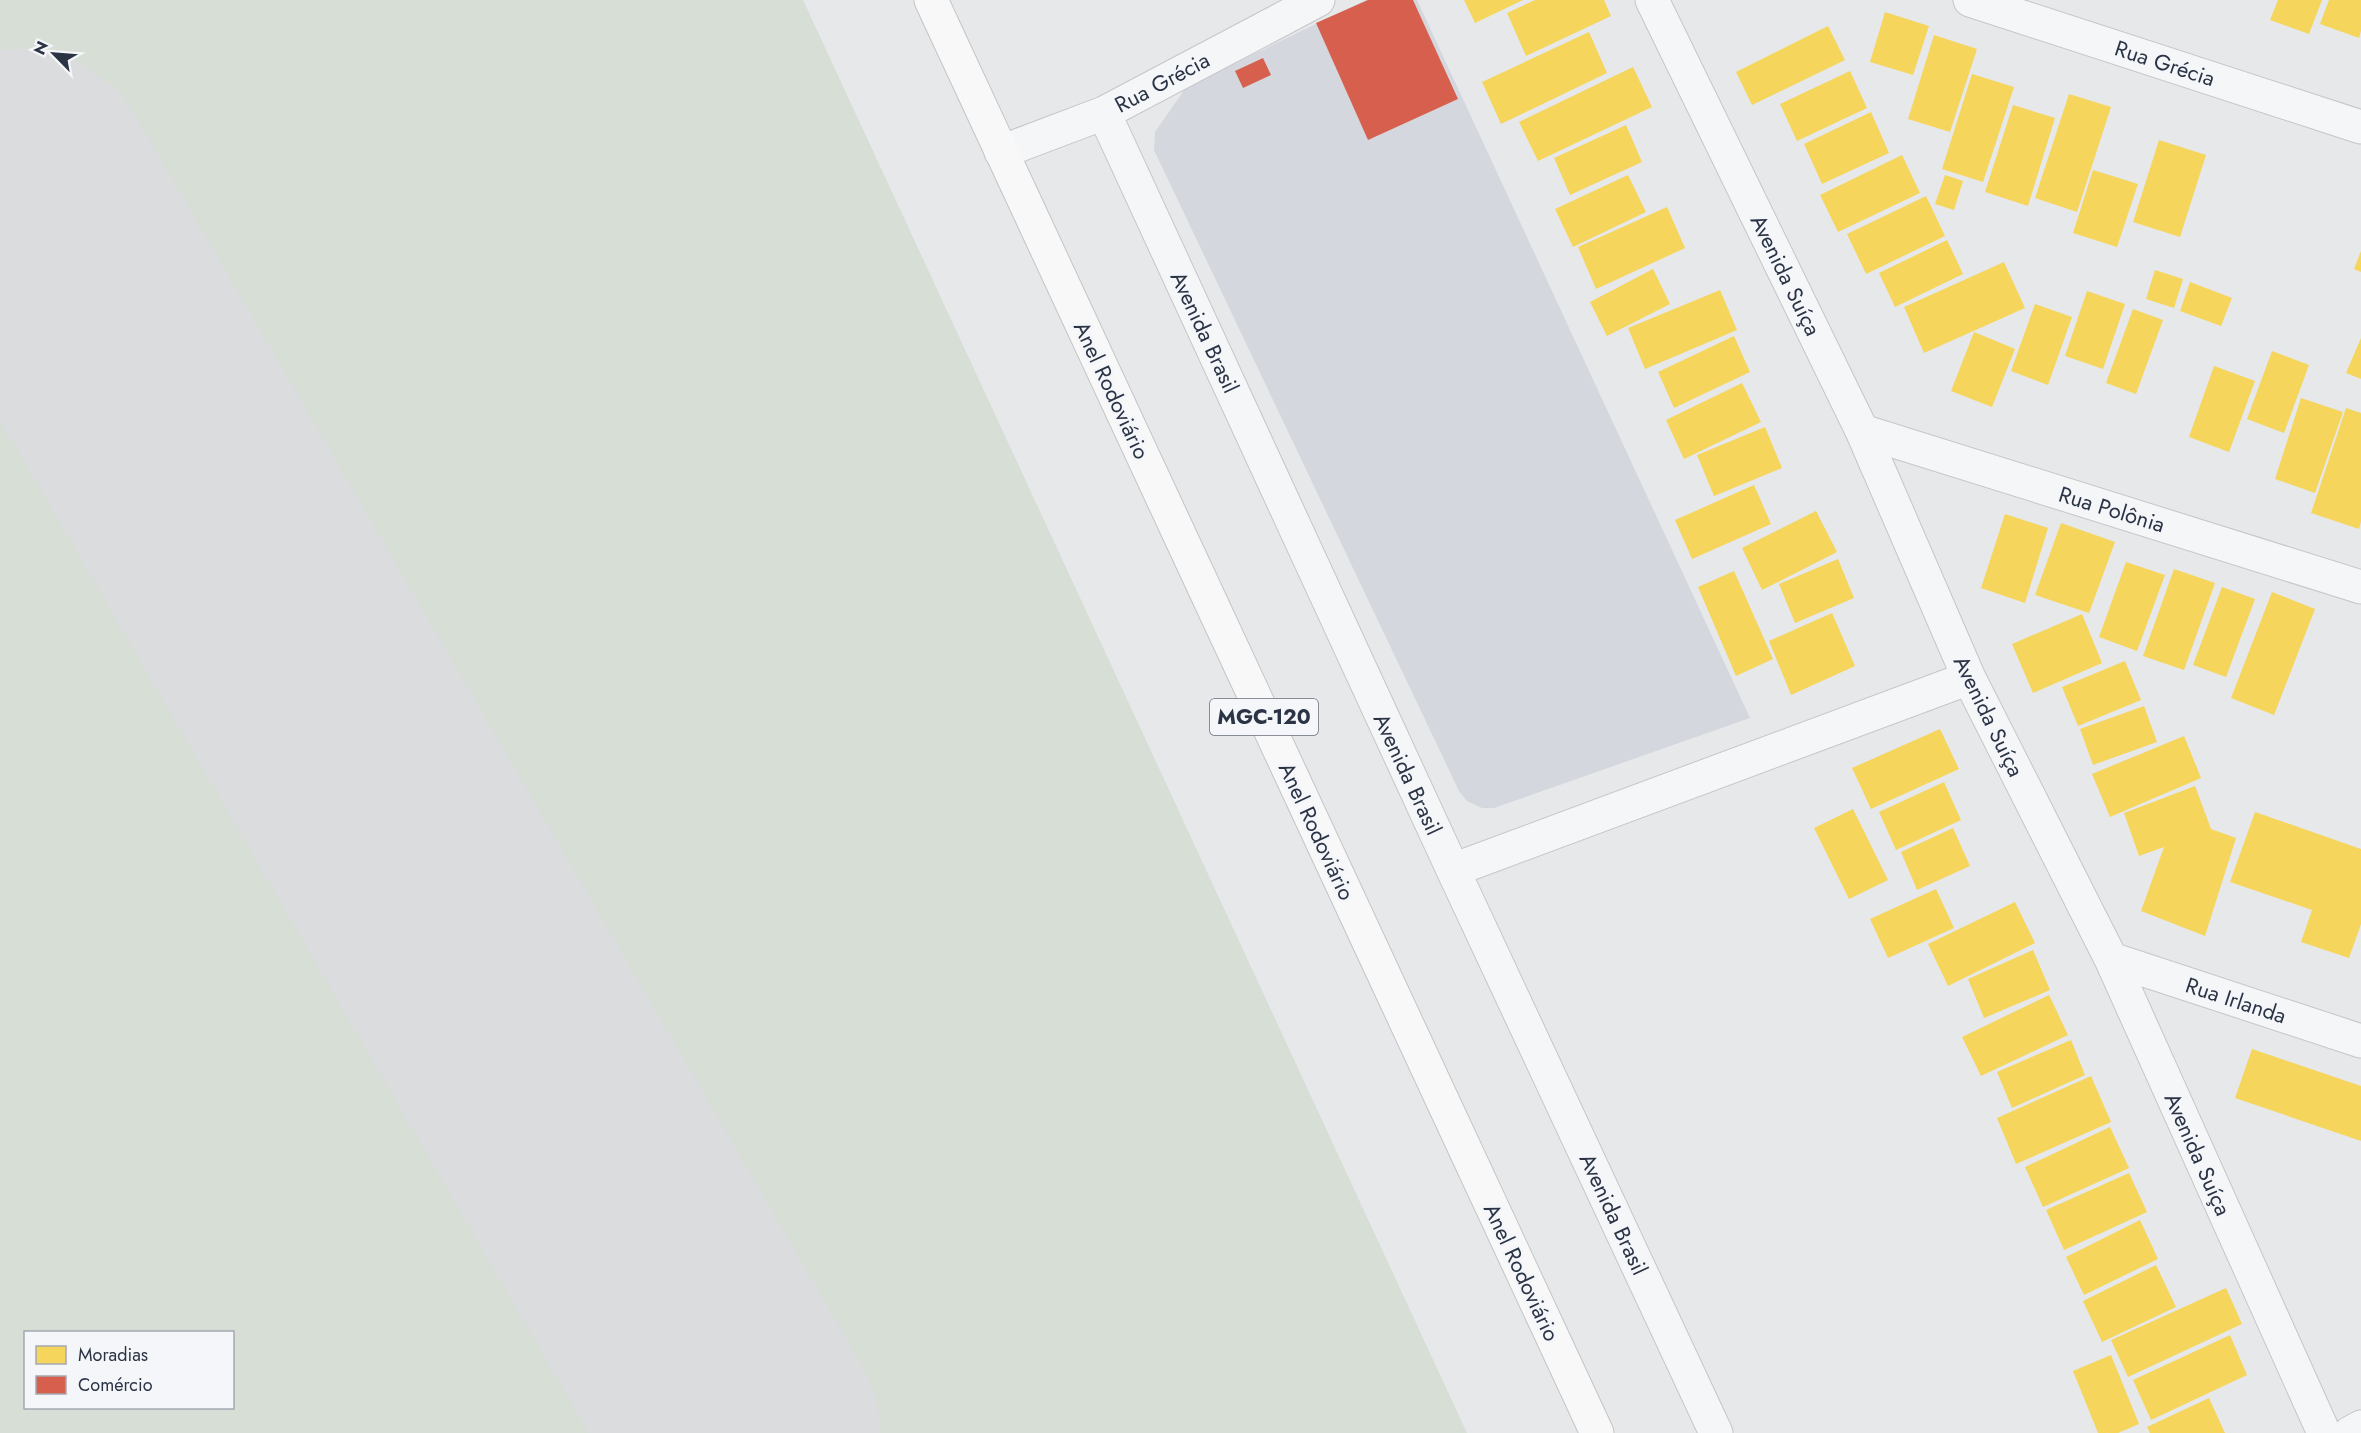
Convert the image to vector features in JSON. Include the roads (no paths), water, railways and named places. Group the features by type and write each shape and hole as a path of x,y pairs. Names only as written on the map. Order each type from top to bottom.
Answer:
{"main road":[{"name":"Anel Rodoviário","path":"931,0 1597,1433"}],"street":[{"name":"Rua Grécia","path":"1001,152 1104,112 1318,0"},
{"name":"Avenida Suíça","path":"1652,0 1862,431 1969,678 2111,959 2324,1433"},
{"name":"Rua Grécia","path":"1970,0 2361,127"},
{"name":"Avenida Brasil","path":"1104,112 1453,870 1716,1433"},
{"name":"Rua Polônia","path":"1862,431 2361,587"},
{"path":"1453,870 1969,678"},
{"name":"Rua Irlanda","path":"2111,959 2361,1041"},
{"path":"2350,1433 2361,1427"}]}
